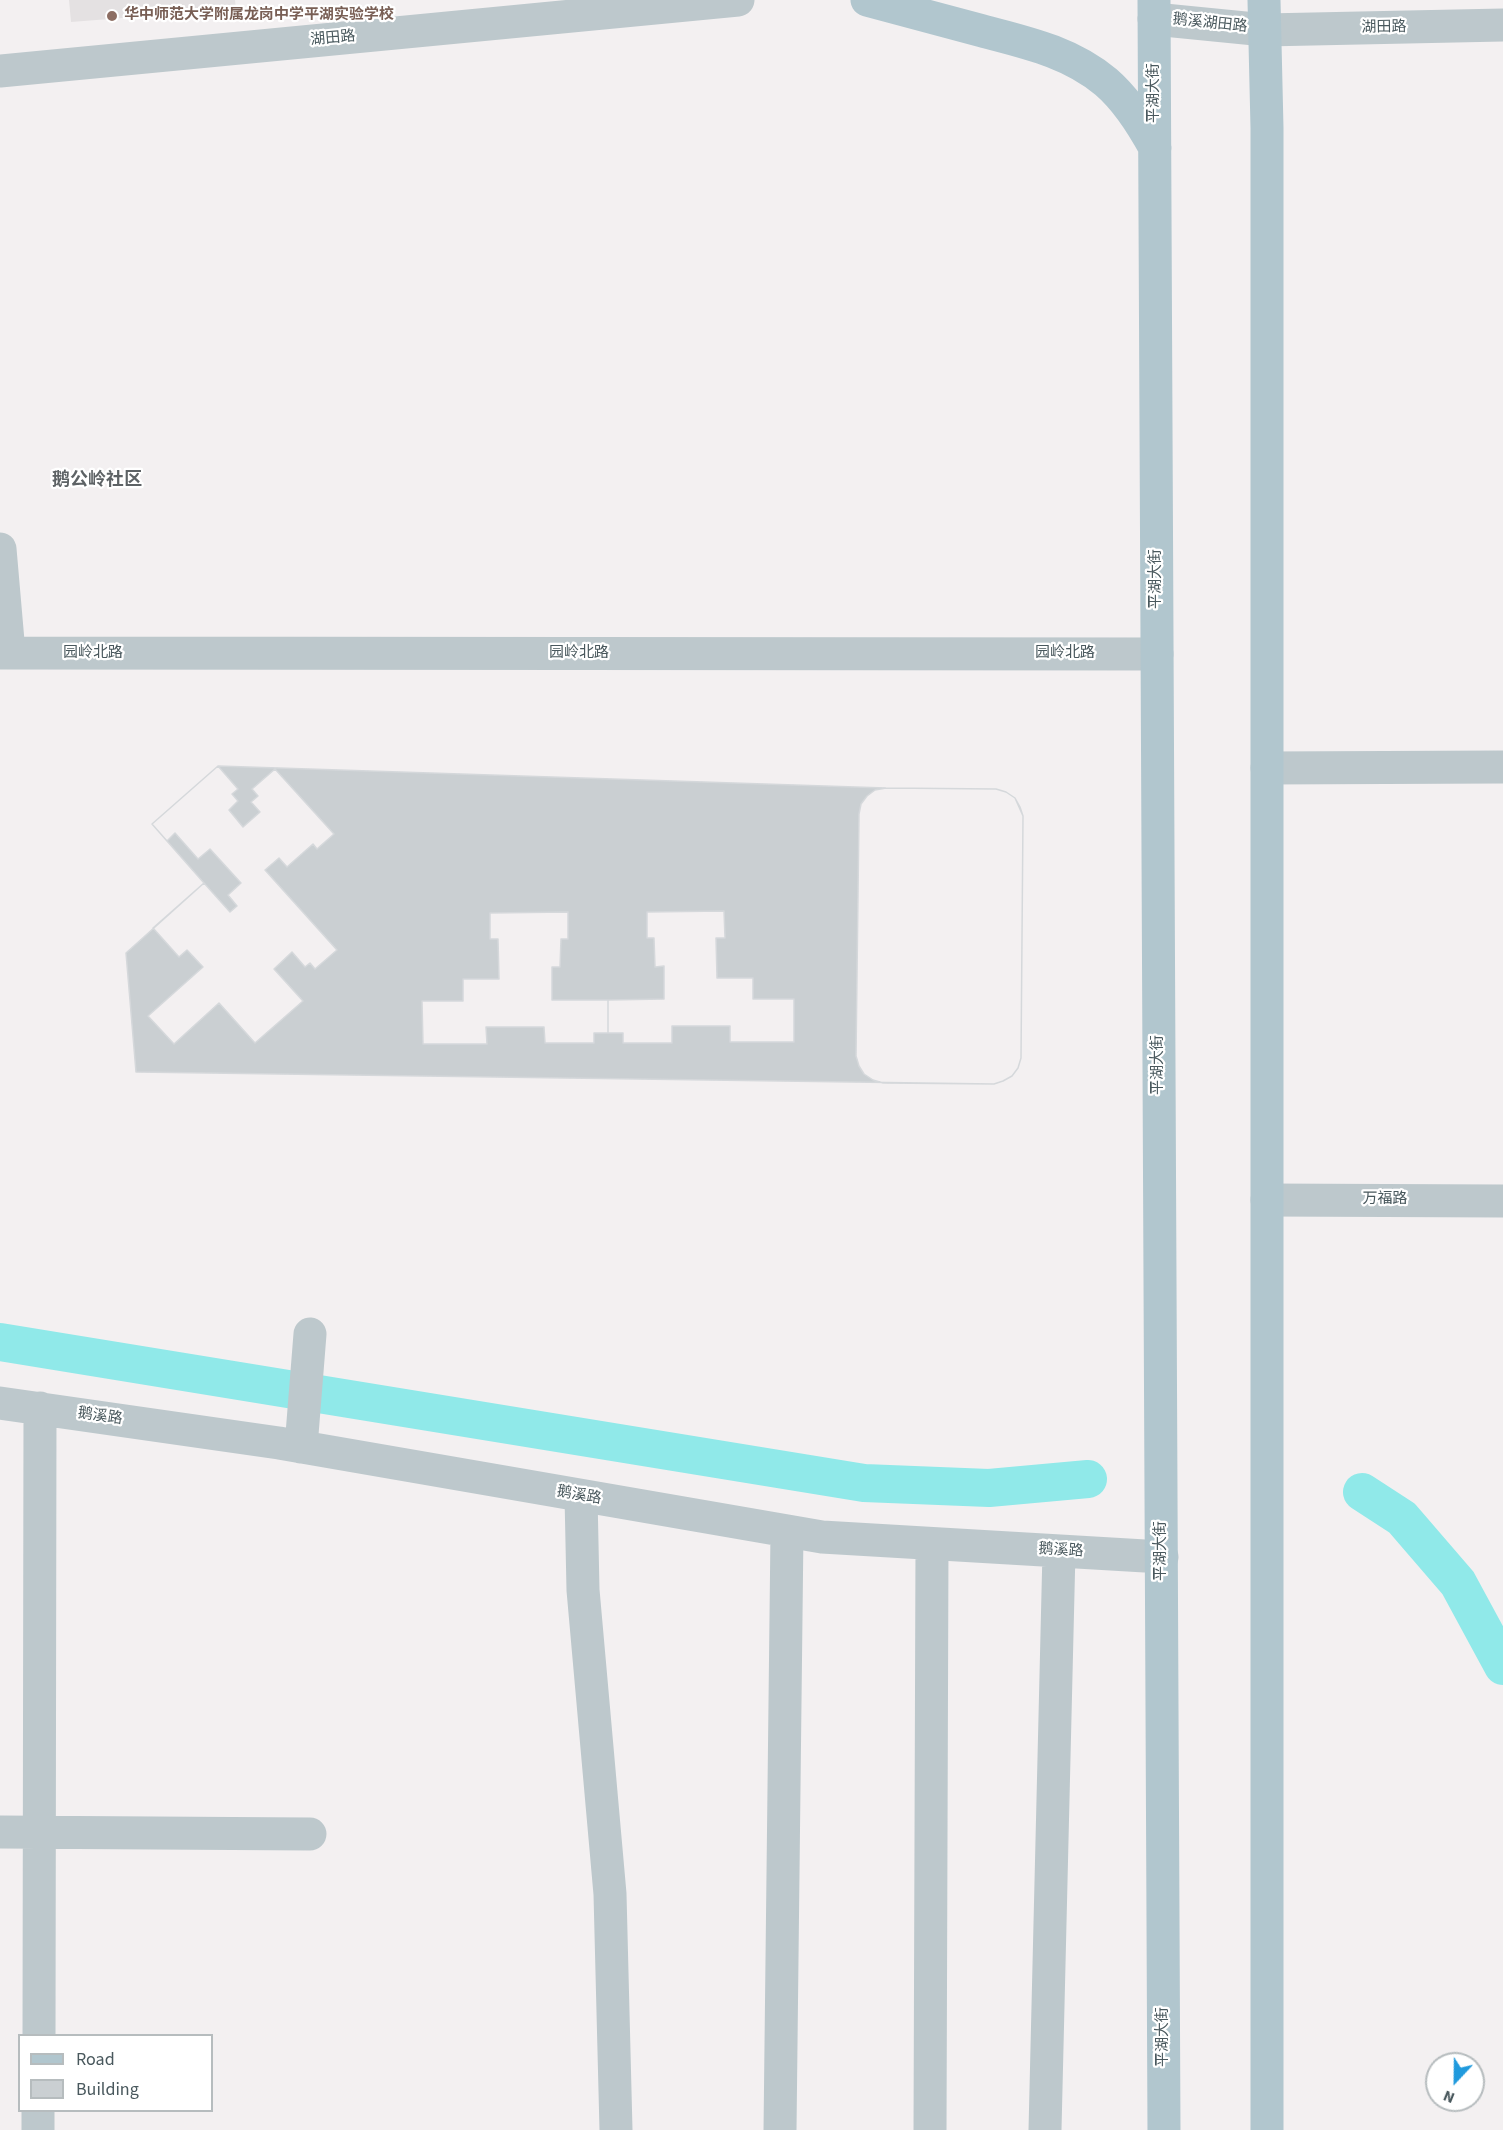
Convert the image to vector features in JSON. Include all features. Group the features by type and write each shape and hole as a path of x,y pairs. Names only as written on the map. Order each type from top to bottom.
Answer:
{"main road":[{"path":"867,0 1051,49 1080,63 1106,82 1126,102 1142,124 1155,149"},
{"name":"平湖大街","path":"1154,9 1164,2130"},
{"path":"1265,15 1267,2130"}],"street":[{"name":"湖田路","path":"0,71 738,0"},
{"path":"1154,9 1212,0"},
{"name":"鹅溪湖田路","path":"1154,9 1265,15"},
{"name":"湖田路","path":"1265,15 1503,25"},
{"path":"0,549 4,654"},
{"name":"园岭北路","path":"4,654 1157,654"},
{"path":"1267,768 1503,767"},
{"name":"万福路","path":"1267,1200 1503,1201"},
{"path":"301,1447 310,1335"},
{"name":"鹅溪路","path":"0,1402 301,1447 822,1537 1162,1557"},
{"path":"39,2034 40,1408"},
{"path":"581,1496 583,1590 610,1894 616,2130"},
{"path":"780,2130 787,1532"},
{"path":"930,2130 932,1544"},
{"path":"1045,2130 1059,1551"},
{"path":"0,1832 310,1834"},
{"path":"38,2112 38,2130"}],"shaded area":[{"name":"华中师范大学附属龙岗中学平湖实验学校","path":"69,0 235,0 236,9 71,22"}],"building":[{"path":"218,766 886,788 996,789 1006,792 1015,798 1023,816 1021,1058 1018,1068 1012,1076 994,1084 136,1072 126,953 204,883 152,824"},
{"path":"218,766 238,789 232,794 238,801 229,810 243,827 260,812 251,802 258,796 252,789 275,769 334,834 317,849 313,844 287,867 279,858 265,870 337,950 315,969 310,963 305,967 292,952 274,969 303,1001 255,1043 219,1003 174,1044 148,1016 203,967 187,950 179,957 153,928 204,883 230,912 237,906 228,895 241,883 210,849 198,859 175,833 167,841 152,824"},
{"path":"886,788 996,789 1015,798 1020,807 1023,816 1021,1058 1012,1076 1003,1081 994,1084 883,1083 864,1074 859,1066 856,1056 859,814 861,804 867,796 875,790"},
{"path":"724,911 725,938 716,938 717,978 753,978 753,999 794,999 794,1042 730,1042 730,1026 672,1026 672,1043 623,1043 623,1033 608,1033 608,1000 664,999 664,966 655,967 654,938 647,938 647,912"},
{"path":"568,912 568,939 561,939 560,967 552,967 552,1000 608,1000 608,1033 594,1033 594,1043 545,1043 544,1027 486,1027 487,1044 423,1044 422,1001 463,1001 463,979 499,979 498,939 490,939 490,913"}],"waterway":[{"path":"0,1342 864,1483 989,1488 1088,1479"},
{"path":"1362,1492 1402,1518 1458,1583 1503,1666"}],"place":[{"name":"华中师范大学附属龙岗中学平湖实验学校","path":"112,16"}],"district":[{"name":"鹅公岭社区","path":"97,481"}]}
